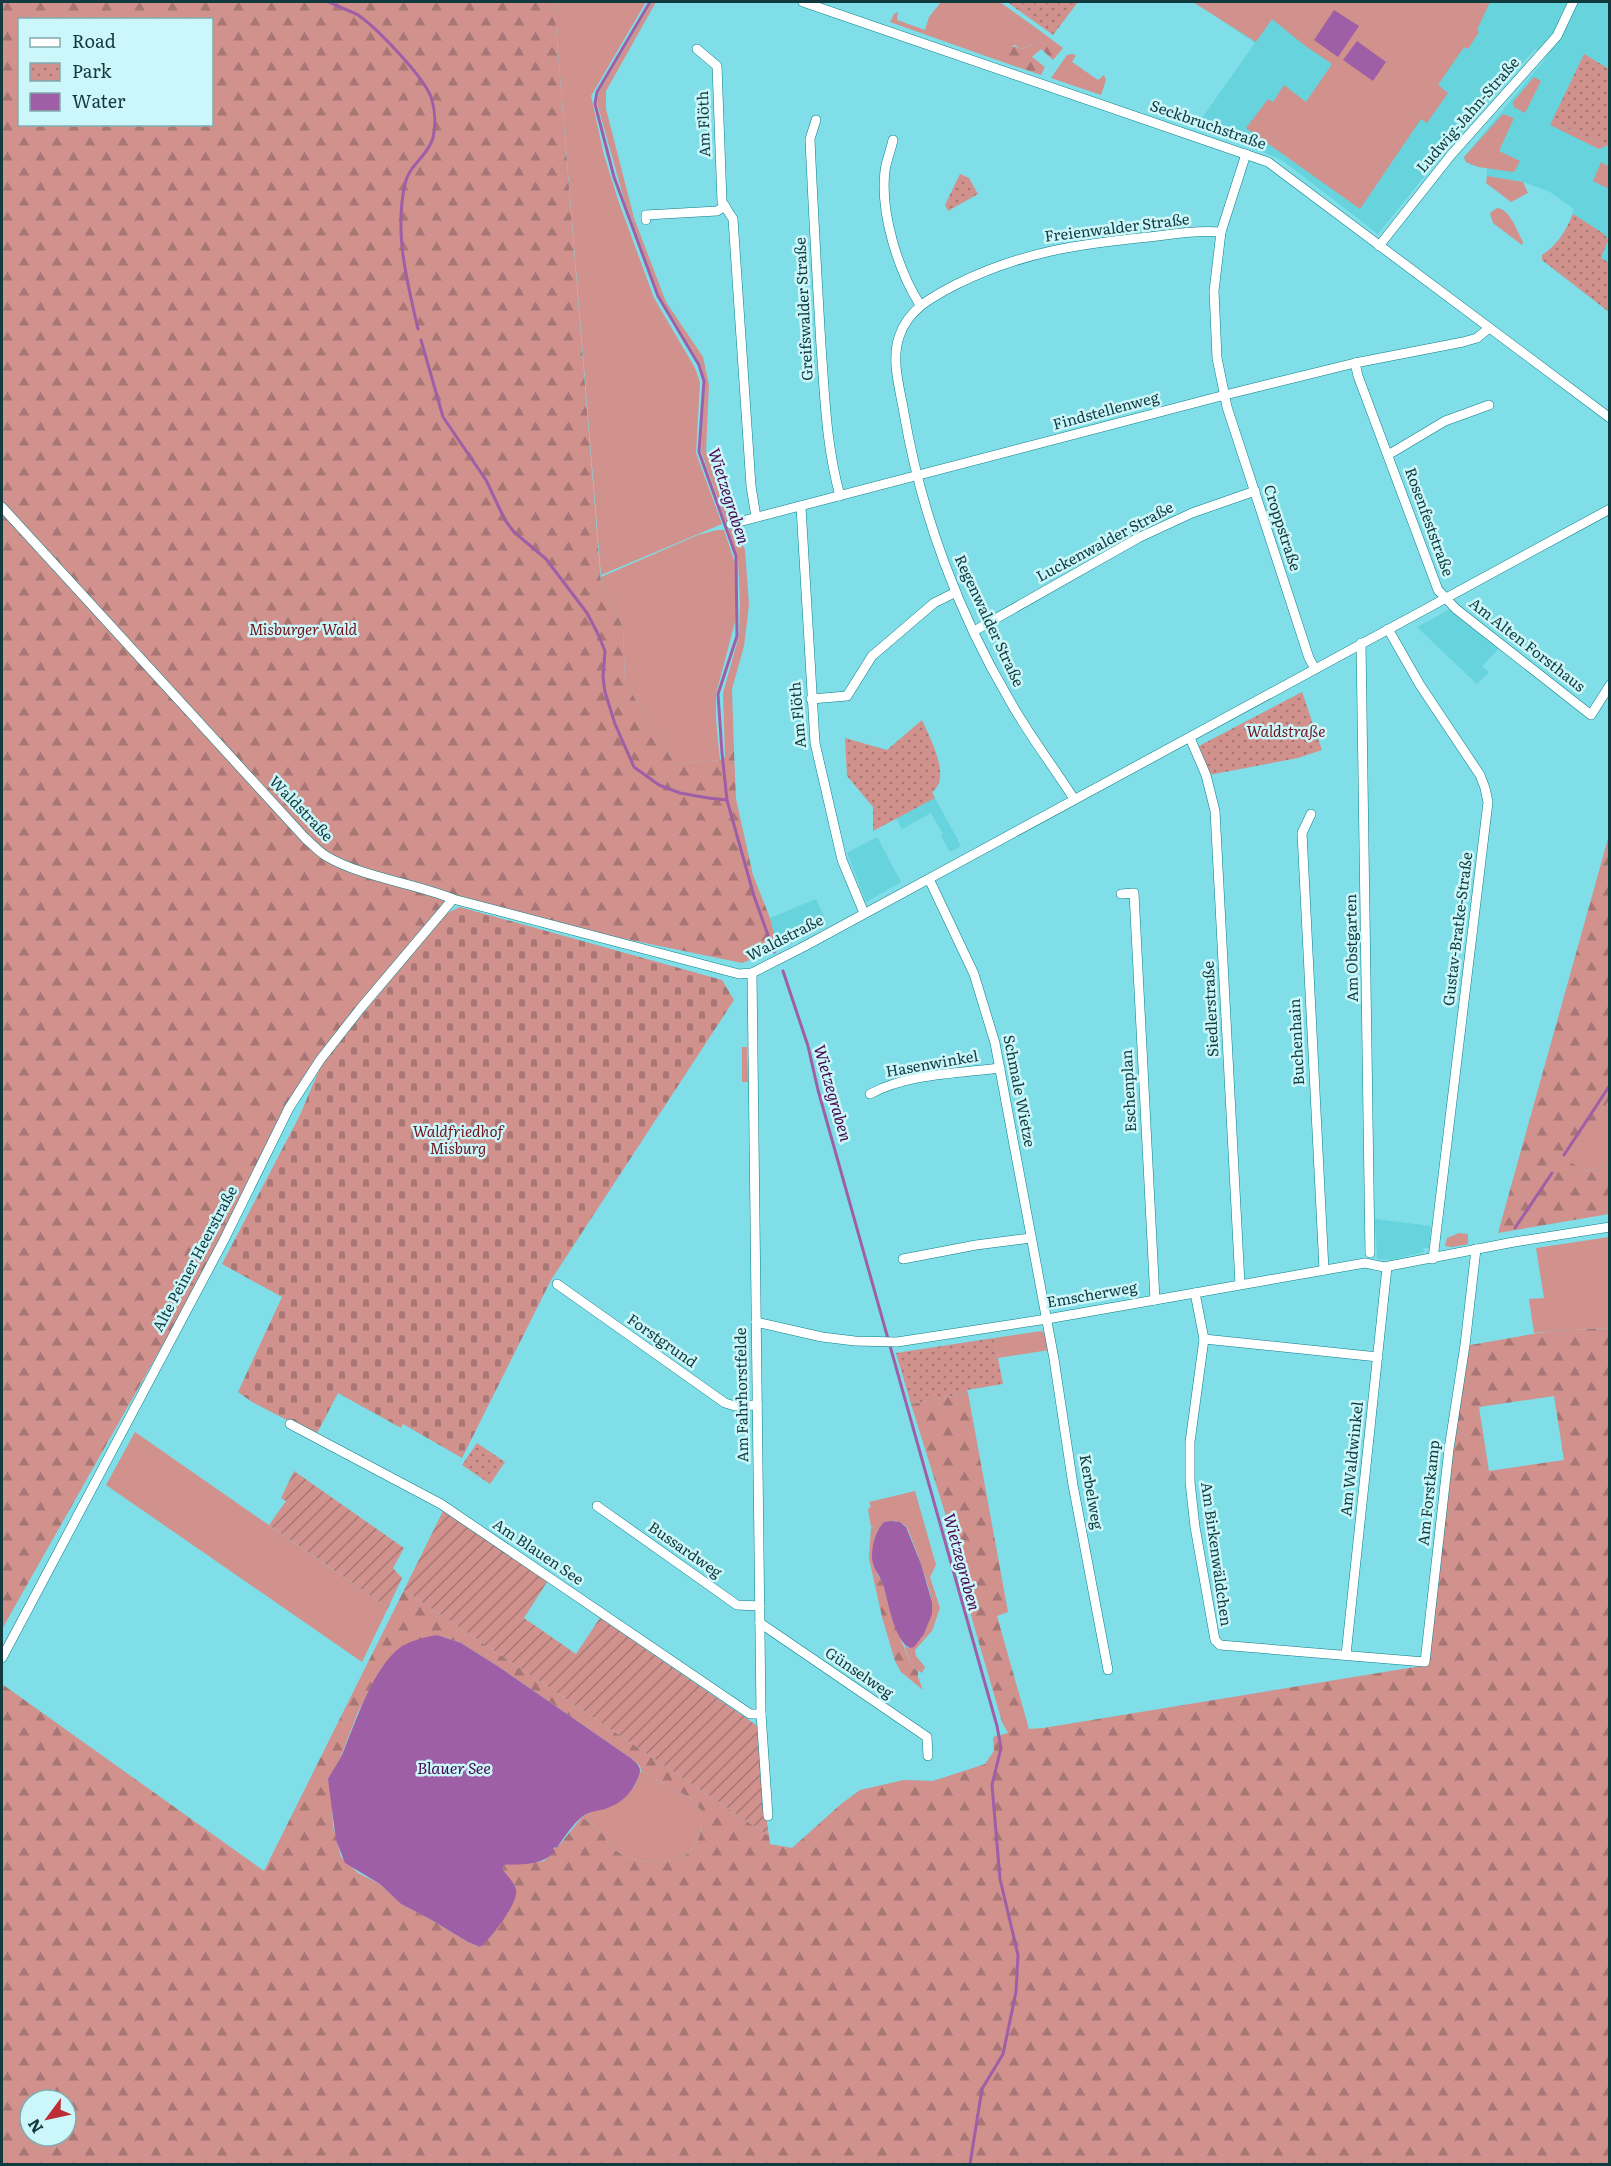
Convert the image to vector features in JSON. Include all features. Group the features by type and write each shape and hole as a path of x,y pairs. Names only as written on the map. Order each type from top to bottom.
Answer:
{"street":[{"name":"Seckbruchstraße","path":"803,2 1276,166 1379,246 1610,418"},
{"name":"Ludwig-Jahn-Straße","path":"1379,246 1451,155 1557,36 1573,2"},
{"name":"Am Flöth","path":"697,49 717,66 722,202 733,219 751,486 756,518"},
{"name":"Greifswalder Straße","path":"816,120 810,139 817,288 827,431 831,463 840,496"},
{"path":"893,140 885,170 887,211 903,272 920,305"},
{"name":"Croppstraße","path":"1246,154 1221,232 1214,291 1217,358 1225,395 1255,491 1309,658 1315,669"},
{"path":"646,220 646,215 717,211 725,206"},
{"name":"Freienwalder Straße","path":"917,475 896,359 899,337 906,322 920,305 1002,264 1058,248 1176,234 1221,232"},
{"name":"Findstellenweg","path":"731,524 1225,395 1355,363 1463,342 1477,338 1488,328"},
{"name":"Rosenfeststraße","path":"1355,363 1438,590 1445,598"},
{"name":"Rosenfeststraße","path":"1388,455 1445,421 1489,405"},
{"name":"Regenwalder Straße","path":"917,475 941,553 974,631 1010,701 1074,799"},
{"name":"Luckenwalder Straße","path":"974,631 1138,538 1192,513 1255,491"},
{"name":"Waldstraße","path":"2,507 319,851 345,866 431,890 453,899 729,973 752,973 1610,509"},
{"name":"Am Flöth","path":"801,507 815,744 842,860 864,913"},
{"path":"811,699 847,696 872,656 934,603 956,592"},
{"name":"Am Alten Forsthaus","path":"1445,598 1591,715 1610,685"},
{"name":"Gustav-Bratke-Straße","path":"1388,629 1420,685 1480,775 1488,802 1433,1259"},
{"name":"Am Obstgarten","path":"1361,643 1370,1253"},
{"name":"Siedlerstraße","path":"1190,738 1206,775 1215,811 1240,1284"},
{"name":"Buchenhain","path":"1311,814 1302,834 1324,1270"},
{"name":"Schmale Wietze","path":"929,879 974,974 989,1020 1047,1318"},
{"name":"Eschenplan","path":"1121,894 1134,893 1155,1300"},
{"name":"Alte Peiner Heerstraße","path":"2,1658 224,1240 289,1108 320,1060 360,1009 453,899"},
{"name":"Am Fahrhorstfelde","path":"752,973 761,1714 768,1816"},
{"name":"Hasenwinkel","path":"870,1094 882,1087 908,1081 1000,1068"},
{"path":"1433,1259 1476,1249 1610,1227"},
{"path":"903,1259 1030,1238"},
{"name":"Am Forstkamp","path":"1346,1655 1425,1662 1449,1449 1466,1344 1476,1249"},
{"name":"Emscherweg","path":"756,1322 822,1337 893,1342 1155,1300 1365,1263 1387,1267 1433,1259"},
{"name":"Am Waldwinkel","path":"1346,1655 1387,1267"},
{"name":"Forstgrund","path":"557,1284 725,1403 735,1406 757,1405"},
{"name":"Am Birkenwäldchen","path":"1195,1293 1204,1339 1191,1435 1190,1482 1195,1527 1215,1640 1224,1646 1346,1655"},
{"name":"Kerbelweg","path":"1047,1318 1073,1485 1108,1670"},
{"path":"1204,1339 1377,1357"},
{"name":"Am Blauen See","path":"290,1424 441,1504 750,1714 761,1714"},
{"name":"Bussardweg","path":"597,1506 737,1605 760,1606"},
{"name":"Günselweg","path":"760,1623 927,1737 928,1756"}],"shaded area":[{"path":"1197,2 1609,2 1609,312 1542,260 1542,255 1554,246 1567,229 1574,209 1550,192 1523,182 1487,176 1487,168 1471,165 1464,160 1464,157 1546,58 1535,49 1448,147 1378,234 1283,161 1237,140 1195,128 1255,43"},
{"path":"1450,609 1500,647 1482,666 1489,672 1477,684 1417,627"},
{"path":"935,798 961,846 950,852 931,813 902,829 896,818"},
{"path":"877,837 901,882 866,902 847,853"},
{"path":"816,899 827,923 778,950 770,918"},
{"path":"1375,1219 1431,1226 1429,1248 1423,1248 1424,1252 1392,1260 1377,1259"}],"green space":[{"name":"Misburger Wald","path":"2,2 554,2 601,583 623,627 625,682 675,764 720,760 734,751 736,799 753,875 770,918 778,950 742,963 611,936 451,896 286,1105 200,1279 2,1629"},
{"path":"554,2 646,2 591,96 604,155 618,200 654,298 695,368 700,382 696,453 722,524 601,575"},
{"path":"652,2 656,2 606,91 606,109 634,218 666,302 703,357 709,385 706,451 731,522 726,523 701,451 705,381 701,365 659,295 624,199 597,103 599,92"},
{"path":"941,2 1000,2 1043,33 1034,44 1021,49 1015,45 998,51 997,60 890,22 894,14 898,12 897,20 925,30 929,17"},
{"path":"1007,2 1078,2 1053,35"},
{"path":"1193,2 1490,2 1477,30 1479,32 1468,49 1464,47 1438,85 1448,93 1427,123 1421,119 1360,209 1246,128 1268,99 1273,102 1284,85 1306,102 1332,64 1272,19 1256,42"},
{"path":"1043,33 1063,48 1053,60 1041,49 1032,57 1045,67 1041,75 997,60 998,51 1001,49 1009,46 1022,49 1034,44"},
{"path":"1584,54 1609,69 1610,145 1606,146 1552,121"},
{"path":"1067,55 1076,55 1072,62 1098,80 1104,75 1106,80 1101,95 1051,78"},
{"path":"1534,77 1541,81 1525,113 1514,107 1513,102"},
{"path":"1503,114 1514,118 1499,151 1520,161 1514,172 1478,167 1466,162 1464,157"},
{"path":"1552,121 1606,146 1599,149 1550,125"},
{"path":"1601,162 1609,167 1609,189 1593,181"},
{"path":"960,174 969,178 978,194 948,211 945,205"},
{"path":"1487,176 1523,182 1528,193 1511,202 1486,183"},
{"path":"1497,208 1502,209 1509,216 1523,242 1522,245 1493,223 1490,213"},
{"path":"1573,214 1604,234 1608,240 1601,258 1609,263 1609,312 1542,260 1542,255 1560,237"},
{"path":"732,527 745,550 749,605 744,646 732,689 734,751 725,757 723,693 739,636 738,559 728,529"},
{"path":"724,530 735,563 736,577 735,622 716,694 720,760 675,764 625,682 623,627 601,583 601,577 698,535"},
{"name":"Waldstraße","path":"1302,692 1322,750 1298,758 1209,775 1199,746"},
{"path":"922,720 940,768 938,786 932,792 935,798 873,831 873,807 847,776 845,738 887,750"},
{"path":"1609,835 1609,1100 1570,1162 1585,1171 1609,1165 1609,1214 1498,1233"},
{"name":"Waldfriedhof Misburg","path":"460,907 722,980 734,1000 551,1280 462,1458 403,1424 401,1428 338,1393 316,1435 252,1402 238,1392 282,1297 222,1264 299,1117 323,1061 447,913"},
{"path":"742,1047 747,1047 748,1082 742,1082"},
{"path":"1609,1100 1609,1165 1585,1171 1569,1162"},
{"path":"1459,1233 1468,1234 1468,1244 1445,1246 1447,1238"},
{"path":"1609,1237 1609,1328 1534,1333 1529,1299 1544,1298 1536,1248"},
{"path":"1609,1328 1609,2164 2,2164 2,1684 264,1871 404,1590 769,1836 770,1844 792,1848 860,1790 904,1780 933,1781 985,1764 994,1751 993,1737 1008,1733 1002,1722 959,1574 950,1529 911,1404 968,1393 1008,1612 997,1616 1029,1729 1043,1728 1427,1665 1465,1346 1550,1331","holes":["1554,1396 1564,1460 1489,1471 1479,1407","437,1635 461,1643 499,1667 632,1759 640,1766 641,1771 687,1796 702,1811 701,1832 691,1850 684,1856 664,1862 631,1858 614,1849 601,1831 582,1817 544,1861 504,1865 503,1870 515,1886 480,1947 401,1904 380,1884 358,1873 341,1857 333,1825 328,1779 340,1759 358,1712 382,1667 401,1647"]},
{"path":"1041,1331 1046,1334 1049,1350 998,1358 994,1338"},
{"path":"994,1338 1003,1384 911,1404 896,1353"},
{"path":"135,1432 388,1608 362,1662 106,1485"},
{"path":"477,1443 505,1462 490,1484 462,1465"},
{"path":"294,1471 404,1548 393,1568 402,1578 388,1608 269,1525 286,1501 281,1498"},
{"path":"915,1491 936,1565 930,1577 940,1608 932,1631 915,1650 916,1656 925,1667 922,1673 912,1667 904,1645 908,1648 913,1646 922,1636 929,1621 932,1601 925,1575 906,1526 898,1522 884,1522 877,1533 876,1528 871,1527 868,1509 871,1506 869,1502"},
{"path":"444,1509 547,1582 524,1618 576,1654 600,1618 759,1727 763,1794 769,1836 404,1590"},
{"path":"876,1527 877,1533 874,1540 877,1574 883,1583 892,1618 912,1667 918,1671 923,1690 901,1672 895,1661 882,1617 869,1558 871,1528"},
{"path":"641,1771 687,1796 702,1811 701,1827 695,1845 684,1856 675,1860 641,1861 621,1854 614,1849 601,1831 582,1817 593,1810 604,1809 634,1787"}],"water":[{"path":"1334,10 1359,26 1338,57 1314,40"},
{"path":"1357,41 1386,62 1373,81 1343,60"},
{"path":"884,1522 900,1522 906,1527 921,1564 932,1602 932,1614 924,1634 914,1647 910,1648 904,1644 896,1629 883,1584 872,1558 873,1544 878,1530"},
{"name":"Blauer See","path":"437,1635 461,1643 499,1667 632,1759 640,1770 635,1784 621,1801 611,1807 583,1816 557,1848 553,1849 555,1851 550,1856 538,1862 504,1865 503,1870 514,1885 516,1895 501,1923 480,1947 401,1904 380,1884 345,1863 336,1840 328,1779 342,1755 366,1696 382,1667 402,1646"}],"waterway":[{"path":"329,2 358,15 376,30 419,77 431,97 435,122 433,138 407,178 402,202 403,257 418,329"},
{"name":"Wietzegraben","path":"650,2 597,92 595,104 614,177 658,296 699,365 704,381 699,452 736,556 737,636 718,694 727,800 754,896 774,952"},
{"path":"421,340 443,417 486,480 505,520 514,532 546,559 587,613 598,634 605,651 603,677 605,692 615,724 634,767 659,785 680,793 727,800"},
{"name":"Wietzegraben","path":"783,971 808,1046 818,1090 997,1726 1001,1748 992,1785 1000,1879 1018,1955 1016,1992 1003,2054 982,2089 970,2164"},
{"path":"1564,1155 1610,1085"},
{"path":"1515,1228 1552,1173"}]}
